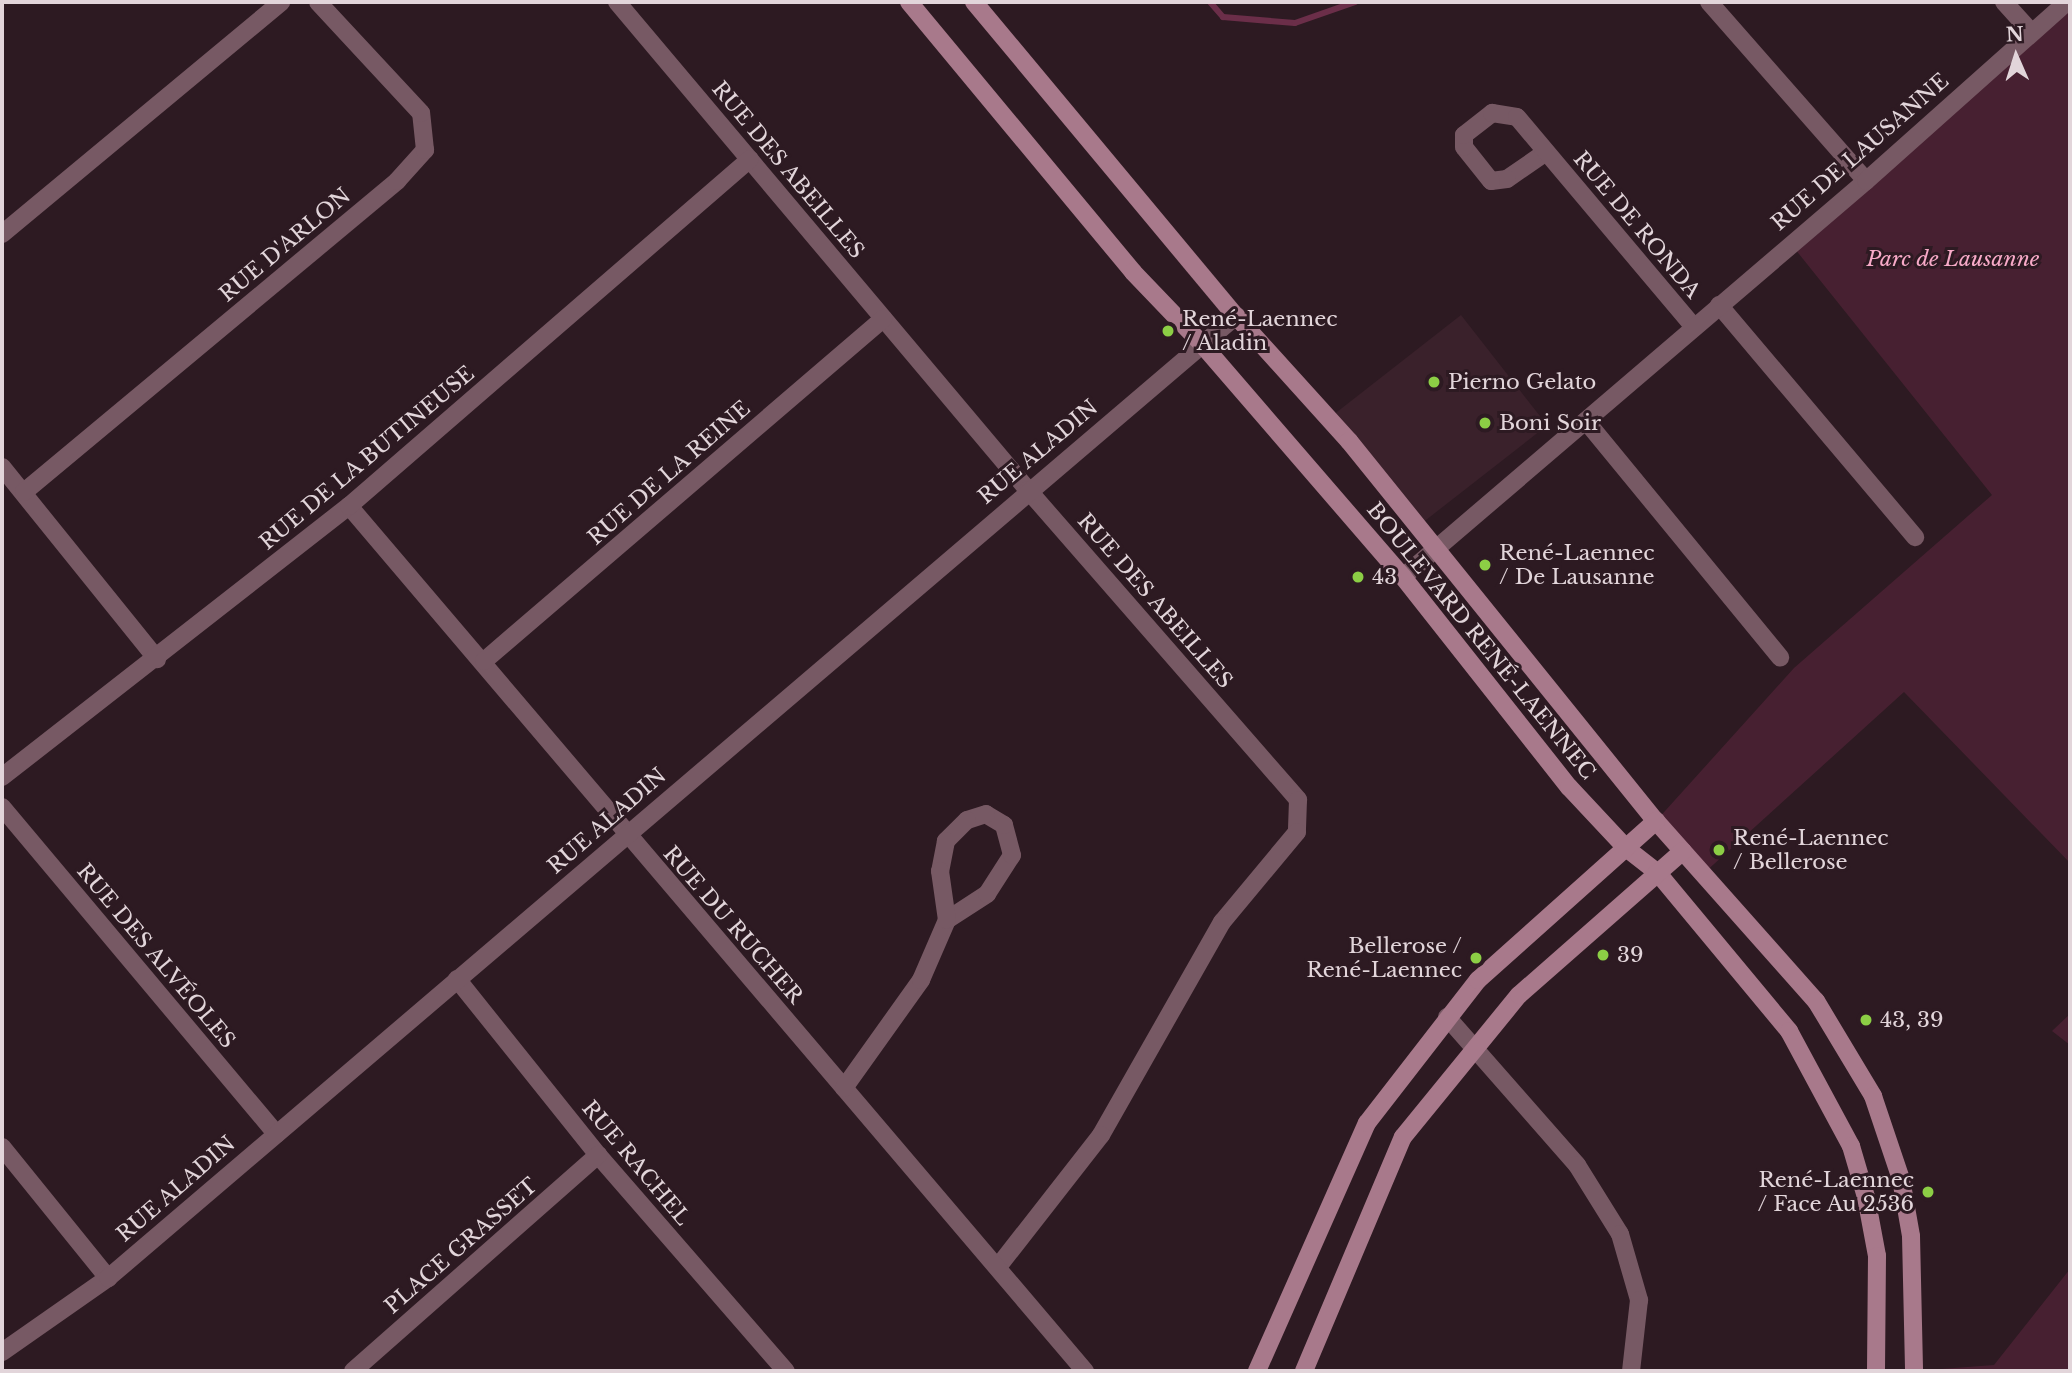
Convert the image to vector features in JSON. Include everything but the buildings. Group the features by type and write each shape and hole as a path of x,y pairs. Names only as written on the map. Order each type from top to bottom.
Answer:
{"street":[{"path":"2,234 281,2"},
{"name":"RUE D'ARLON","path":"24,492 397,181 425,150 421,113 318,2"},
{"name":"RUE DES ABEILLES","path":"617,2 1028,490 1298,800 1297,832 1222,922 1101,1136 998,1267"},
{"name":"BOULEVARD RENÉ-LAENNEC","path":"909,2 1133,272 1202,343 1403,577 1569,787 1626,848 1657,872 1789,1031 1851,1146 1877,1256 1876,1371"},
{"name":"BOULEVARD RENÉ-LAENNEC","path":"974,2 1236,316 1349,441 1656,821 1816,1001 1873,1096 1901,1179 1911,1236 1914,1371"},
{"path":"1709,2 1866,181"},
{"path":"2004,2 2030,32"},
{"name":"RUE DE LAUSANNE","path":"1403,577 1438,550 1693,326 1866,181 2030,32 2067,2"},
{"name":"RUE DE RONDA","path":"1546,152 1507,179 1491,181 1464,147 1465,135 1492,113 1504,111 1517,117 1693,326"},
{"name":"RUE DE LA BUTINEUSE","path":"2,777 158,659 349,506 750,159"},
{"path":"1718,305 1915,537"},
{"name":"RUE ALADIN","path":"2,1352 108,1278 1028,490 1236,316"},
{"name":"RUE DE LA REINE","path":"484,662 883,319"},
{"path":"1586,421 1780,657"},
{"path":"2,467 158,659"},
{"name":"RUE DU RUCHER","path":"349,506 484,662 625,835 845,1088 1085,1371"},
{"name":"RUE DES ALVÉOLES","path":"2,807 276,1134"},
{"path":"845,1088 921,980 947,920 940,871 946,841 967,820 986,814 1004,825 1012,855 987,894 947,920"},
{"path":"1257,1371 1367,1124 1478,980 1656,821"},
{"path":"1304,1371 1403,1137 1519,995 1683,851"},
{"name":"RUE RACHEL","path":"457,979 598,1155 786,1371"},
{"path":"1447,1017 1577,1165 1620,1234 1639,1300 1631,1371"},
{"path":"2,1147 108,1278"},
{"name":"PLACE GRASSET","path":"353,1371 598,1155"}],"shaded area":[{"path":"1461,315 1547,425 1415,529 1329,418"}],"green space":[{"name":"Parc de Lausanne","path":"2070,2 2070,863 1904,692 1703,874 1656,821 1794,668 1992,495 1791,244"},
{"path":"2070,1014 2070,1045 2052,1031"},
{"path":"2070,1269 2070,1371 1914,1371 1994,1365"}],"waterway":[{"path":"1210,2 1223,17 1295,23 1355,2"}],"place":[{"name":"René-Laennec / Aladin","path":"1168,331"},
{"name":"Pierno Gelato","path":"1434,382"},
{"name":"Boni Soir","path":"1485,423"},
{"name":"René-Laennec / De Lausanne","path":"1485,565"},
{"name":"43","path":"1358,577"},
{"name":"René-Laennec / Bellerose","path":"1719,850"},
{"name":"39","path":"1603,955"},
{"name":"Bellerose / René-Laennec","path":"1476,958"},
{"name":"43, 39","path":"1866,1020"},
{"name":"René-Laennec / Face Au 2536","path":"1928,1192"}]}
